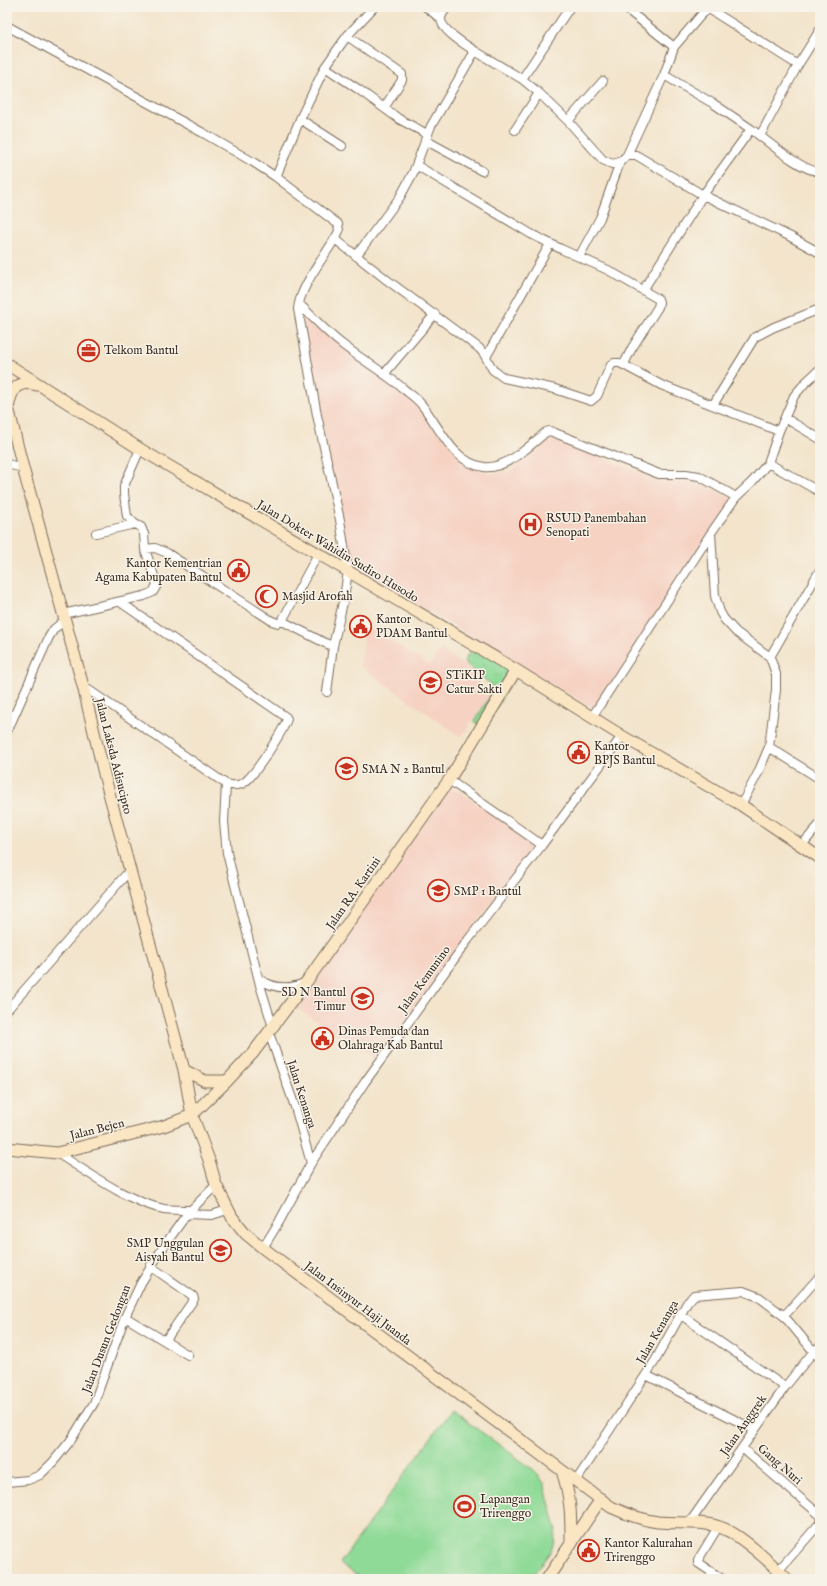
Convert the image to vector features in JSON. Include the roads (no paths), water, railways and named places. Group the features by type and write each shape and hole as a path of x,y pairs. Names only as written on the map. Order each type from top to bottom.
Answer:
{"main road":[{"name":"Jalan Dokter Wahidin Sudiro Husodo","path":"7,364 140,449 516,670 622,736 741,804 820,858"},
{"path":"8,406 10,396 16,387 28,382 40,385"},
{"name":"Jalan Laksda Adisucipto","path":"8,406 23,468 83,686 105,778 184,1070 192,1116"},
{"name":"Jalan RA. Kartini","path":"192,1116 228,1081 271,1030 307,981 448,780 516,670"},
{"path":"184,1070 205,1081 228,1081"},
{"name":"Jalan Bejen","path":"7,1148 57,1153 164,1126 192,1116"},
{"name":"Jalan Insinyur Haji Juanda","path":"192,1116 209,1160 216,1186 227,1210 238,1226 263,1248 611,1507 626,1514 657,1522 705,1523 718,1527 735,1535 787,1579"},
{"path":"562,1471 570,1501 571,1543"},
{"path":"547,1579 601,1499"}],"street":[{"path":"276,177 300,119 325,67 347,36 374,7"},
{"path":"426,7 441,19 443,25 452,35 475,51 522,79 539,93 568,121 603,160 612,164 620,162"},
{"path":"441,19 443,12 448,7"},
{"path":"522,79 570,7"},
{"path":"624,7 674,47"},
{"path":"579,257 600,218 620,162 627,155 664,75 674,47 702,14 709,8 798,65"},
{"path":"7,26 209,136 276,177 338,224 338,231 335,239 305,289 299,304 299,313 340,520 348,571 340,619 333,646 327,692"},
{"path":"760,136 798,65 820,30"},
{"path":"347,36 402,74 403,77 400,83 384,108"},
{"path":"356,256 396,204 416,165 426,137 475,51"},
{"path":"325,67 426,137 482,171"},
{"path":"664,75 714,104 804,167 815,172 820,171"},
{"path":"568,121 603,80"},
{"path":"515,130 539,93"},
{"path":"300,119 342,146"},
{"path":"643,290 703,195 751,129"},
{"path":"627,155 636,154 703,195 789,236 820,253"},
{"path":"416,165 550,244 608,270 658,299 659,304 624,364"},
{"path":"335,239 387,280 479,348 493,370 504,378 555,389 591,401 597,396 611,365 617,362 624,364 661,385 779,431"},
{"path":"486,357 550,244"},
{"path":"299,304 342,344 385,373 420,402 428,412 441,435 458,454 481,467 490,468 501,465 510,460 546,432 550,431 659,474 686,474 699,476 736,497"},
{"path":"713,405 755,338 774,327 820,309"},
{"path":"385,373 435,314"},
{"path":"592,717 711,533 736,497 752,482 768,463 779,431 794,396 820,369"},
{"path":"785,418 820,439"},
{"path":"7,732 49,637 64,617 150,594 157,585 145,549 144,534 141,527 135,524 127,516 124,494 124,486 140,449"},
{"path":"768,463 820,492"},
{"path":"7,464 23,468"},
{"path":"96,534 135,524"},
{"path":"711,533 715,596 720,612 724,619 736,632 770,657 776,674 776,690 769,747 758,774 741,804"},
{"path":"145,549 155,548 167,553 272,621 278,623 282,621 333,646"},
{"path":"282,621 318,554"},
{"path":"770,657 820,570"},
{"path":"83,686 230,786 246,782 284,728 287,719 120,602"},
{"name":"Jalan Kemunino","path":"263,1248 311,1163 365,1082 468,940 542,845 622,736"},
{"path":"769,747 820,779"},
{"path":"448,780 542,845"},
{"name":"Jalan Kenanga","path":"226,784 224,822 227,853 271,1030 311,1163"},
{"path":"801,846 820,824"},
{"path":"7,1010 130,870"},
{"path":"259,980 279,988 292,987 307,981"},
{"path":"57,1153 95,1178 140,1202 162,1209 212,1215 227,1210"},
{"name":"Jalan Dusun Gedongan","path":"7,1482 28,1480 40,1475 71,1440 94,1403 125,1316 150,1266 189,1212 216,1186"},
{"path":"150,1266 193,1296 194,1299 165,1341"},
{"path":"784,1316 819,1279"},
{"name":"Jalan Kenanga","path":"576,1481 646,1375 687,1303 694,1295 743,1291 759,1297 784,1316 820,1359"},
{"path":"681,1315 785,1387"},
{"path":"125,1316 188,1355"},
{"name":"Jalan Anggrek","path":"690,1522 785,1387 813,1352 820,1346"},
{"path":"646,1375 755,1430"},
{"name":"Gang Nuri","path":"742,1448 820,1515"},
{"path":"778,1571 820,1523"},
{"path":"718,1527 698,1560 698,1563 722,1579"}],"place":[{"name":"Telkom Bantul","path":"88,350"},
{"name":"RSUD Panembahan Senopati","path":"530,525"},
{"name":"Kantor Kementrian Agama Kabupaten Bantul","path":"238,570"},
{"name":"Masjid Arofah","path":"267,596"},
{"name":"Kantor PDAM Bantul","path":"361,626"},
{"name":"STiKIP Catur Sakti","path":"431,682"},
{"name":"Kantor BPJS Bantul","path":"579,753"},
{"name":"SMA N 2 Bantul","path":"347,769"},
{"name":"SMP 1 Bantul","path":"438,891"},
{"name":"SD N Bantul Timur","path":"362,999"},
{"name":"Dinas Pemuda dan Olahraga Kab Bantul","path":"322,1038"},
{"name":"SMP Unggulan Aisyah Bantul","path":"220,1250"},
{"name":"Lapangan Trirenggo","path":"465,1506"},
{"name":"Kantor Kalurahan Trirenggo","path":"589,1550"}]}
